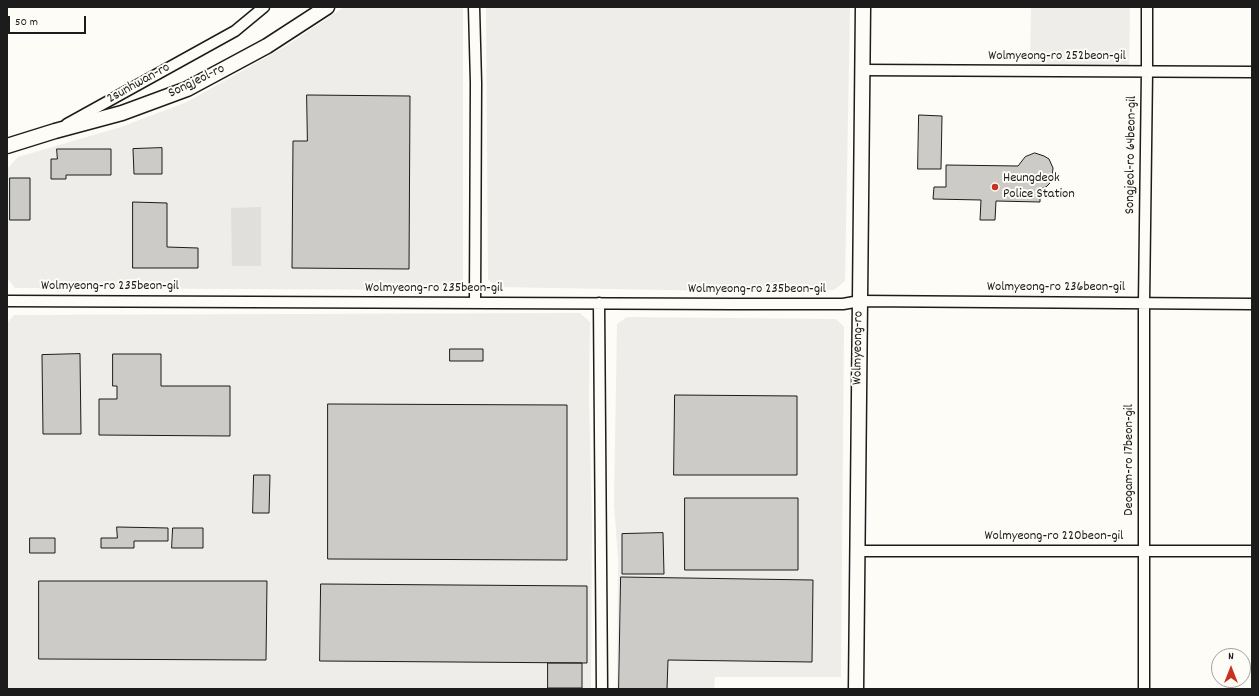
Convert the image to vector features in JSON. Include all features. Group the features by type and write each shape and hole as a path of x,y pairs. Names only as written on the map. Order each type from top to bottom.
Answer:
{"street":[{"name":"2sunhwan-ro","path":"7,146 55,130 235,31 264,7"},
{"name":"Songjeol-ro","path":"55,130 122,112 187,89 266,46 327,7"},
{"path":"474,7 476,83 475,303"},
{"name":"Wolmyeong-ro","path":"856,689 863,7"},
{"name":"Songjeol-ro 64beon-gil","path":"1144,303 1147,7"},
{"name":"Wolmyeong-ro 252beon-gil","path":"862,70 1252,72"},
{"name":"Wolmyeong-ro 235beon-gil","path":"7,301 843,304 860,301"},
{"name":"Wolmyeong-ro 236beon-gil","path":"860,301 1252,304"},
{"path":"599,303 602,689"},
{"name":"Deogam-ro 17beon-gil","path":"1144,303 1144,689"},
{"name":"Wolmyeong-ro 220beon-gil","path":"857,551 1252,551"}],"shaded area":[{"path":"344,7 463,7 463,280 454,290 15,288 7,278 8,168 18,157 121,127 187,102 286,46"},
{"path":"486,7 850,7 845,281 834,290 725,291 496,287 488,279"},
{"path":"1031,7 1130,7 1129,70 1030,67"},
{"path":"261,207 261,266 232,266 231,208"},
{"path":"580,313 590,322 589,398 592,526 591,689 7,689 7,323 14,315"},
{"path":"627,317 836,319 844,327 841,677 715,677 714,689 617,689 618,559 614,504 617,324"}],"building":[{"path":"307,95 410,96 409,269 292,268 293,141 307,141"},
{"path":"919,115 942,116 941,169 918,169"},
{"path":"162,148 162,174 134,174 133,149"},
{"path":"57,149 111,149 111,175 66,175 66,179 51,179 51,159 57,159"},
{"name":"Heungdeok Police Station","path":"1035,153 1049,159 1053,168 1050,183 1046,187 1040,189 1040,202 996,201 995,220 980,220 981,200 933,199 934,187 946,187 946,165 1018,166 1025,157"},
{"path":"10,178 30,178 30,220 10,220"},
{"path":"133,202 167,203 167,247 198,248 198,268 133,268"},
{"path":"450,349 483,349 483,361 450,361"},
{"path":"80,354 81,434 43,434 42,355"},
{"path":"113,354 161,354 161,386 230,386 230,436 99,435 99,399 117,399 117,386 113,386"},
{"path":"675,395 797,396 797,475 674,475"},
{"path":"328,404 567,405 567,560 328,559"},
{"path":"254,475 270,475 269,513 253,513"},
{"path":"685,498 798,498 798,570 685,570"},
{"path":"117,527 168,528 168,541 134,541 134,548 101,548 101,538 117,538"},
{"path":"173,528 203,528 203,548 172,548"},
{"path":"663,533 664,574 622,574 622,534"},
{"path":"30,538 55,538 55,553 30,553"},
{"path":"621,577 813,580 812,662 668,660 667,689 619,689"},
{"path":"39,581 267,581 266,660 39,659"},
{"path":"321,584 587,586 587,663 320,661"},
{"path":"548,663 582,663 582,688 548,688"}],"place":[{"name":"Heungdeok Police Station","path":"995,187"}]}
